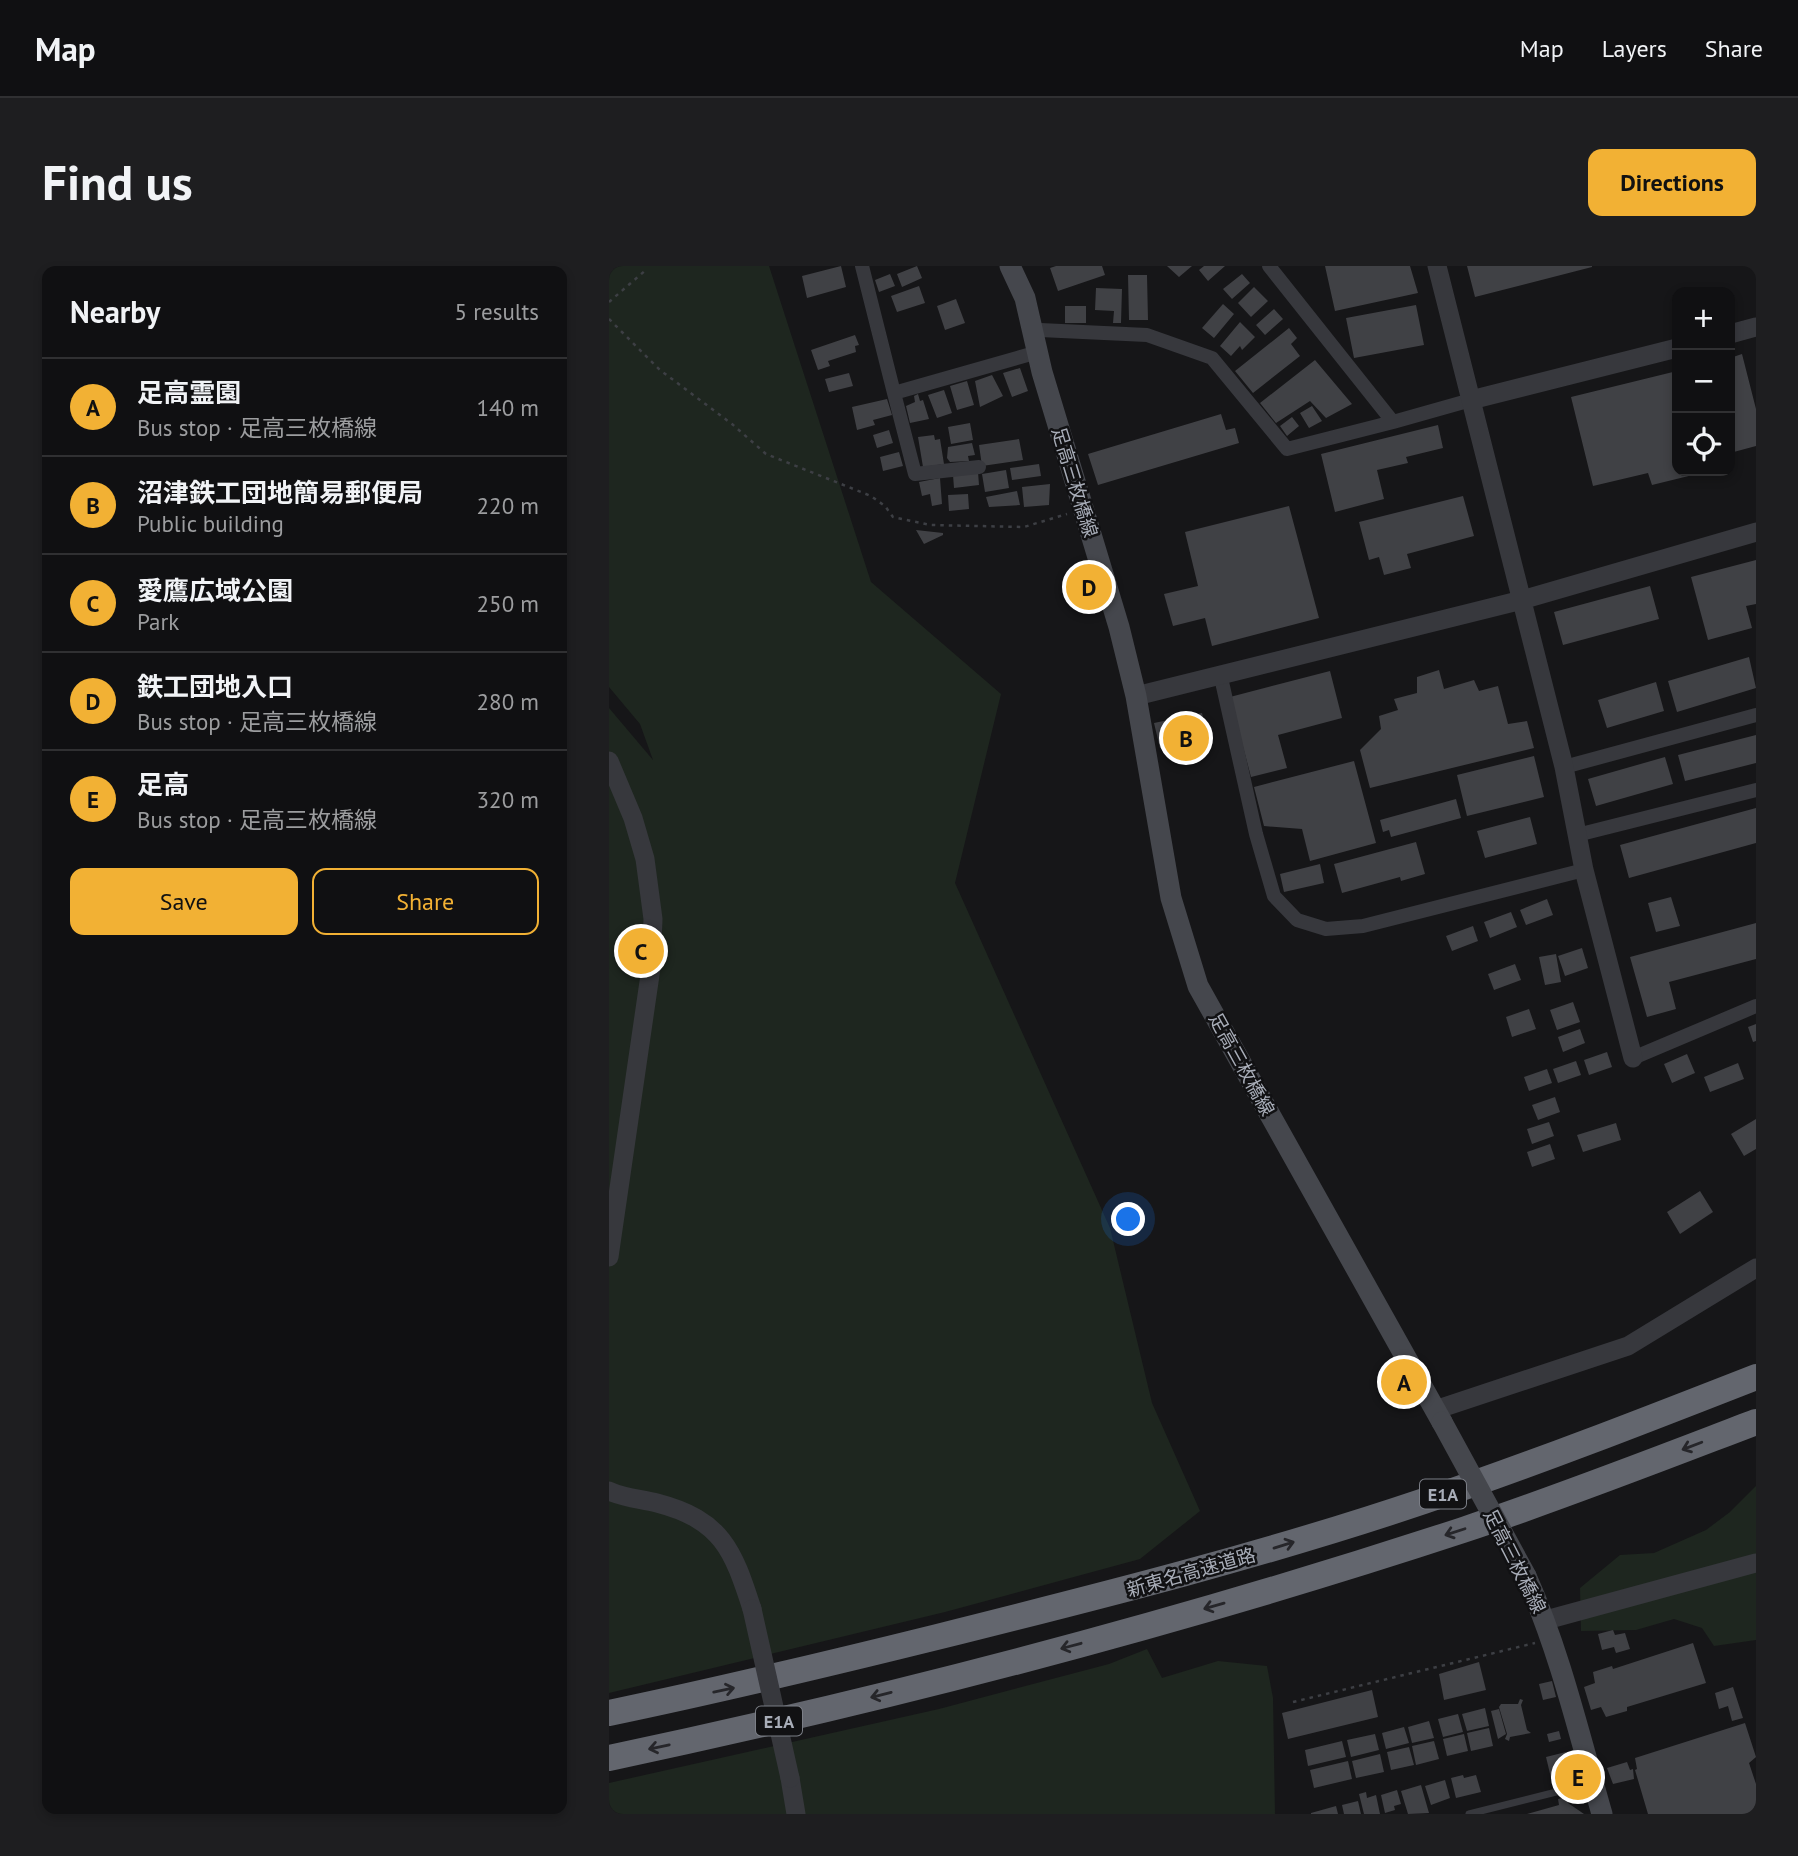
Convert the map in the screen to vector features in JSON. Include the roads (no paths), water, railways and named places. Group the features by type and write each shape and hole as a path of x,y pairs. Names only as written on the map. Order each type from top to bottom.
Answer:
{"highway":[{"path":"1423,1501 1756,1360"},
{"name":"新東名高速道路","path":"609,1713 753,1684 1124,1591 1423,1501 1581,1445 1756,1377"},
{"name":"新東名高速道路","path":"609,1758 758,1726 1137,1628 1465,1529 1756,1422"}],"main road":[{"name":"足高三枚橋線","path":"1010,266 1025,298 1035,343 1119,627 1136,696 1171,898 1198,986 1526,1576 1549,1630 1602,1814"}],"street":[{"path":"862,266 915,474 979,467"},
{"path":"1269,266 1393,422"},
{"path":"1437,266 1564,767 1584,870 1633,1058 1756,1006"},
{"path":"1735,333 1756,327"},
{"path":"894,393 1035,343 1040,330 1147,335 1212,358 1287,449 1672,349"},
{"path":"1136,696 1522,600 1756,532"},
{"path":"1220,673 1256,834 1275,896 1297,920 1326,929 1363,926 1584,870"},
{"path":"1564,767 1756,715"},
{"path":"609,761 633,817 645,859 653,919 651,968 609,1257"},
{"path":"1577,835 1756,790"},
{"path":"1438,1416 1628,1346 1756,1268"},
{"path":"609,1491 685,1511 716,1532 736,1559 752,1609 796,1814"},
{"path":"1549,1630 1756,1563"}],"lane":[{"path":"1469,1814 1593,1783"}],"place":[{"name":"鉄工団地入口","path":"1089,587"},
{"name":"沼津鉄工団地簡易郵便局","path":"1186,738"},
{"name":"愛鷹広域公園","path":"641,951"},
{"name":"足高霊園","path":"1404,1382"},
{"name":"足高","path":"1578,1777"}]}
